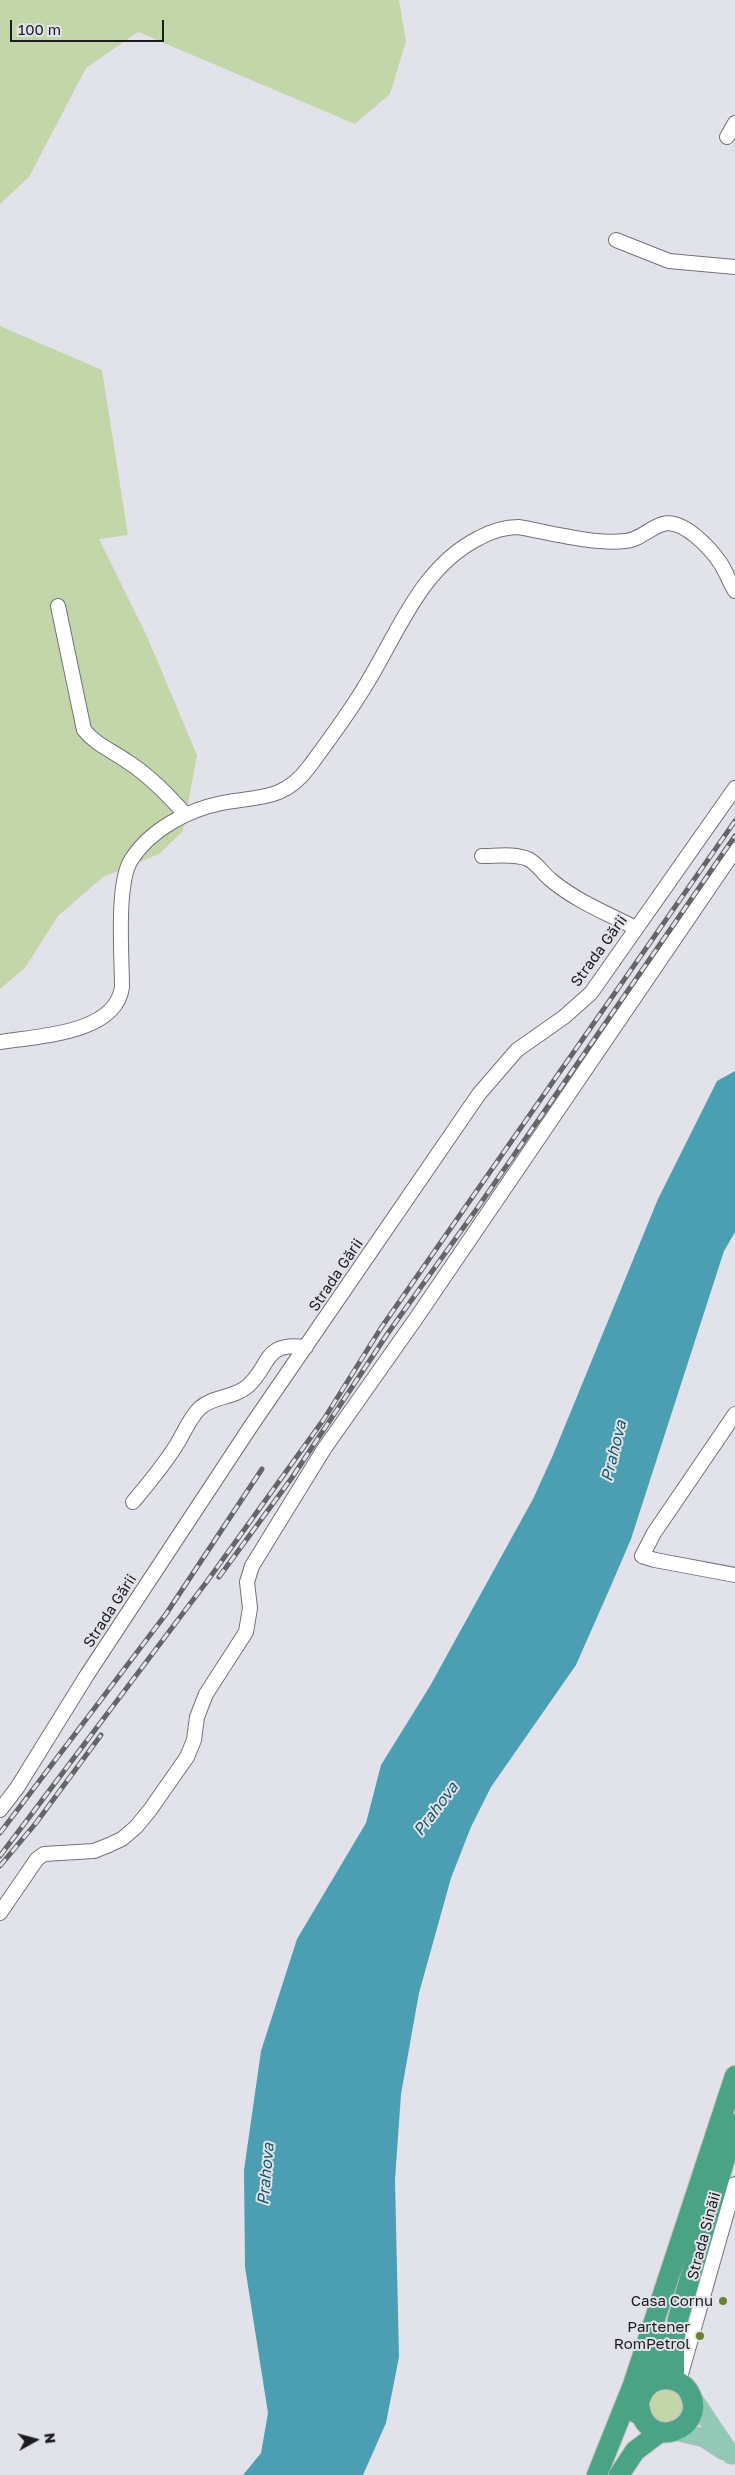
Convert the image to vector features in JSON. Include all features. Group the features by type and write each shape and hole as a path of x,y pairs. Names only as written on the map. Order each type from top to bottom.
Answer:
{"highway":[{"path":"598,2475 633,2385 735,2076"},
{"path":"619,2475 634,2451 689,2421 693,2403 681,2386 674,2344 678,2319 735,2124"},
{"path":"653,2382 662,2331 696,2215 701,2182"},
{"path":"607,2475 646,2388 653,2382 660,2380 681,2386"},
{"path":"640,2404 644,2420 650,2427 668,2432"}],"main road":[{"path":"681,2386 733,2457"},
{"path":"668,2432 704,2438 733,2457"}],"street":[{"path":"727,138 735,123"},
{"path":"616,240 669,260 735,267"},
{"path":"0,1042 84,1026 106,1016 113,1009 120,998 122,987 123,880 126,871 140,848 185,814 223,803 279,794 296,782 366,685 426,582 446,560 471,542 504,527 518,527 603,541 625,542 642,536 664,524 675,524 700,540 721,564 735,591"},
{"path":"58,606 84,730 91,739 129,762 159,786 185,814"},
{"name":"Strada Gării","path":"0,1810 17,1788 87,1675 251,1426 479,1094 517,1050 564,1017 591,993 735,788"},
{"path":"0,1913 37,1859 44,1854 94,1851 122,1839 136,1827 150,1810 187,1757 194,1740 197,1716 206,1694 246,1632 250,1608 247,1582 252,1566 324,1449 735,850"},
{"path":"482,856 516,856 528,859 536,864 551,880 584,902 636,928"},
{"path":"133,1502 176,1445 200,1408 210,1402 235,1394 247,1386 257,1376 268,1356 277,1350 285,1346 306,1347"},
{"path":"735,1414 654,1533 642,1556 735,1575"},
{"name":"Strada Sinăii","path":"681,2386 735,2184"}],"green space":[{"path":"0,0 399,0 406,41 390,94 355,124 138,32 86,68 29,177 0,204"},
{"path":"0,326 102,370 128,535 99,539 146,634 197,755 183,831 159,854 103,877 58,916 25,968 0,989"},
{"path":"666,2389 673,2390 678,2394 682,2399 682,2413 678,2418 673,2422 666,2423 659,2422 654,2418 650,2413 649,2406 650,2399 654,2394 659,2390"}],"water":[{"name":"Prahova","path":"735,1071 735,1232 724,1251 631,1539 576,1665 491,1787 471,1827 451,1878 419,1993 401,2094 395,2180 399,2357 386,2423 363,2475 243,2475 261,2453 268,2413 245,2267 244,2170 261,2051 297,1939 366,1823 381,1765 430,1686 533,1499 553,1455 658,1199 717,1081"}],"railway":[{"path":"0,1856 208,1580 324,1419 381,1328 735,821"},
{"path":"219,1577 291,1479 388,1333 476,1210 735,836"},
{"path":"0,1833 166,1614 262,1469"},
{"path":"0,1866 36,1823 101,1735"}],"place":[{"name":"Casa Cornu","path":"723,2301"},
{"name":"Partener RomPetrol","path":"700,2336"}]}
